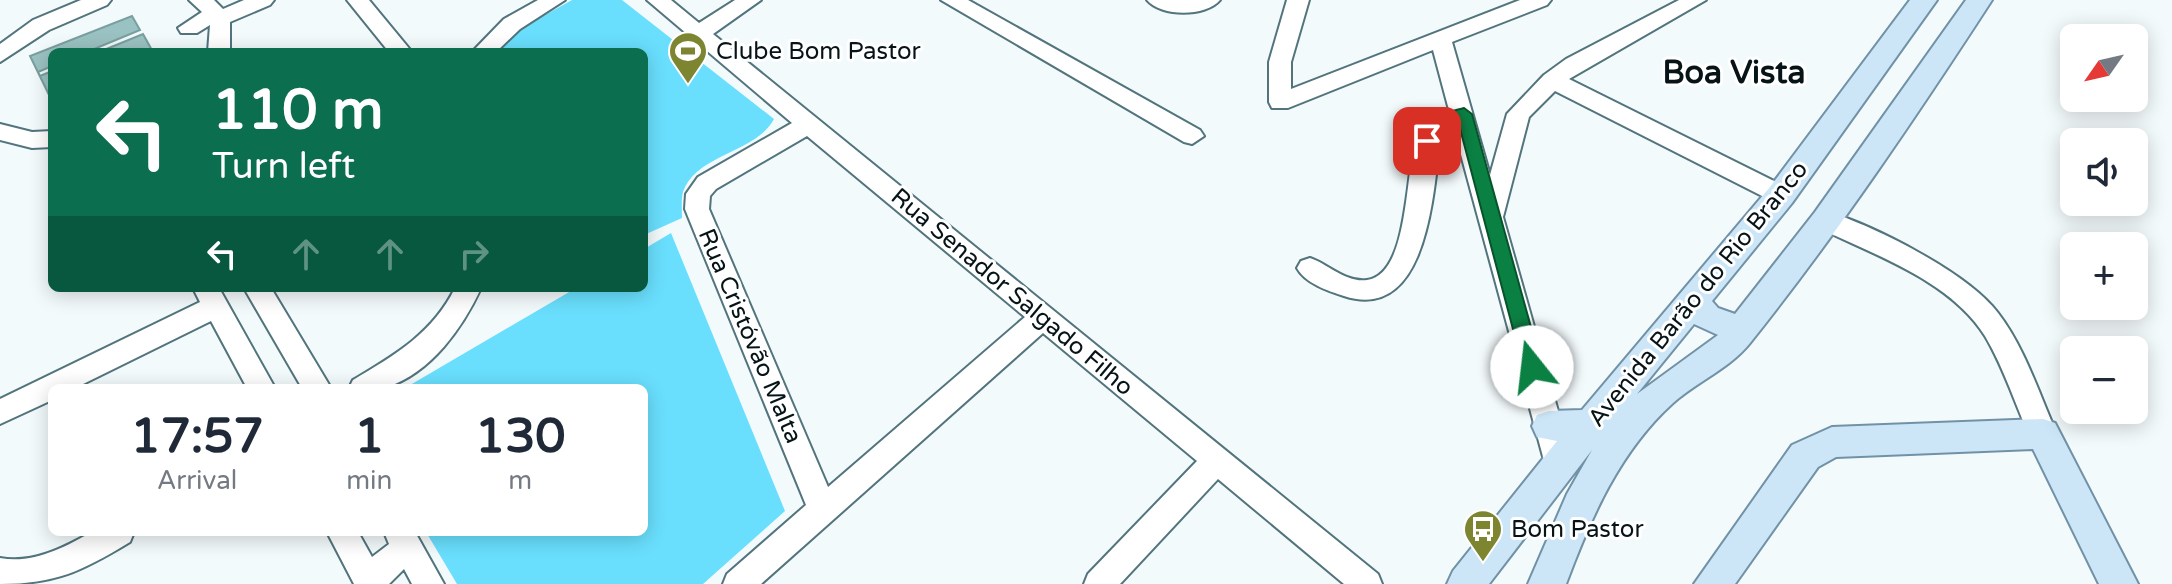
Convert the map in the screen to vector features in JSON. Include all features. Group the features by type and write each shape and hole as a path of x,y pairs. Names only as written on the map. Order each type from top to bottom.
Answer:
{"main road":[{"name":"Avenida Barão do Rio Branco","path":"1466,584 1559,464 1781,195 1924,0"},
{"name":"Avenida Barão do Rio Branco","path":"1547,582 1600,465 1625,431 1664,391 1728,347 1826,220 1979,0"},
{"path":"1887,50 1932,66"},
{"path":"1694,302 1707,317 1741,330"},
{"path":"1549,426 1592,425"},
{"path":"1713,584 1805,456 1832,442 2043,434 2119,584"},
{"path":"1547,582 1559,464"}],"street":[{"path":"189,28 212,10 263,0"},
{"path":"358,0 398,48"},
{"path":"487,48 512,24 554,0"},
{"name":"Rua Senador Salgado Filho","path":"658,0 1367,584"},
{"path":"698,33 750,0"},
{"path":"952,0 1192,136"},
{"path":"1166,3 1193,6 1209,0"},
{"path":"1298,0 1280,62 1280,102 1540,0"},
{"path":"1490,220 1518,114 1552,80 1609,43 1695,0"},
{"path":"0,55 22,35 85,2"},
{"path":"212,10 224,36 220,48"},
{"path":"1441,41 1464,114 1490,220 1559,464"},
{"path":"1552,80 1781,195"},
{"path":"1310,268 1339,284 1369,291 1383,285 1397,273 1420,209 1430,128 1439,120 1464,114"},
{"name":"Rua Cristóvão Malta","path":"809,124 707,183 698,194 697,209 823,510"},
{"path":"0,132 32,140 48,139"},
{"path":"1826,220 1973,301 1990,320 2043,434"},
{"path":"259,292 315,384"},
{"path":"370,384 424,352 456,318 466,292"},
{"path":"51,384 211,297 259,384"},
{"path":"738,584 1043,317"},
{"path":"0,412 48,386"},
{"path":"1099,584 1217,460"},
{"path":"1,574 22,578 47,574 112,536"},
{"path":"344,536 370,584 394,581 414,557"}],"shaded area":[{"name":"Clube Bom Pastor","path":"572,0 622,0 774,119 754,139 700,169 683,192 682,218 648,233 648,48 502,48 518,30"},
{"path":"671,233 785,511 703,584 457,584 428,536 648,536 648,384 412,384 569,292 648,292 648,247"}],"building":[{"path":"132,16 140,30 97,48 50,48"},
{"path":"143,34 151,48 109,48"},
{"path":"48,49 48,68 38,72 40,76 48,73 48,93 30,56"}],"place":[{"name":"Clube Bom Pastor","path":"688,85"},
{"name":"Bom Pastor","path":"1483,563"}],"district":[{"name":"Boa Vista","path":"1734,73"}],"route":[{"path":"1427,141 1430,128 1439,120 1464,114 1490,220 1532,367"}]}
